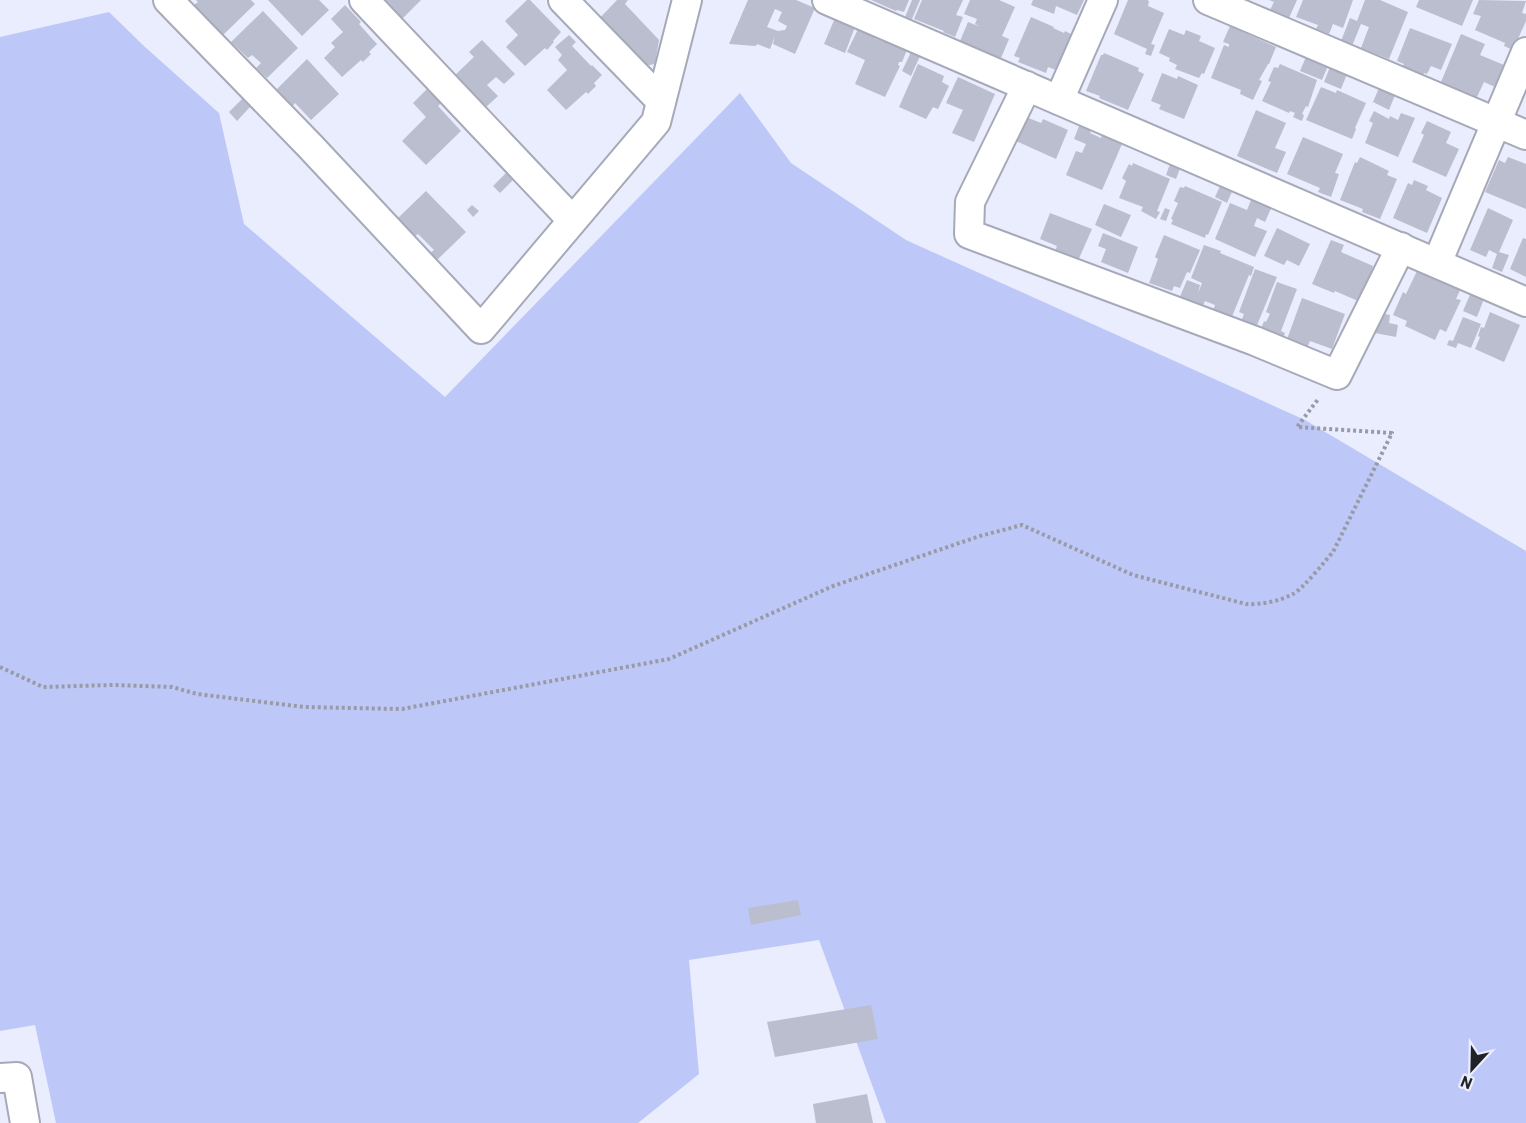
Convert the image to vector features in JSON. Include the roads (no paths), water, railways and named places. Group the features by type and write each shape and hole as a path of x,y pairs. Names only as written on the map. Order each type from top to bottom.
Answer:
{"street":[{"path":"168,0 310,146 481,329 656,122 687,0"},
{"path":"364,0 572,220"},
{"path":"563,0 661,101"},
{"path":"827,0 1526,302"},
{"path":"1059,100 1103,0"},
{"path":"1208,0 1526,135"},
{"path":"1437,263 1526,52"},
{"path":"1027,86 970,202 969,234 1255,341 1337,375 1401,247"},
{"path":"0,1078 16,1077 25,1123"}]}
